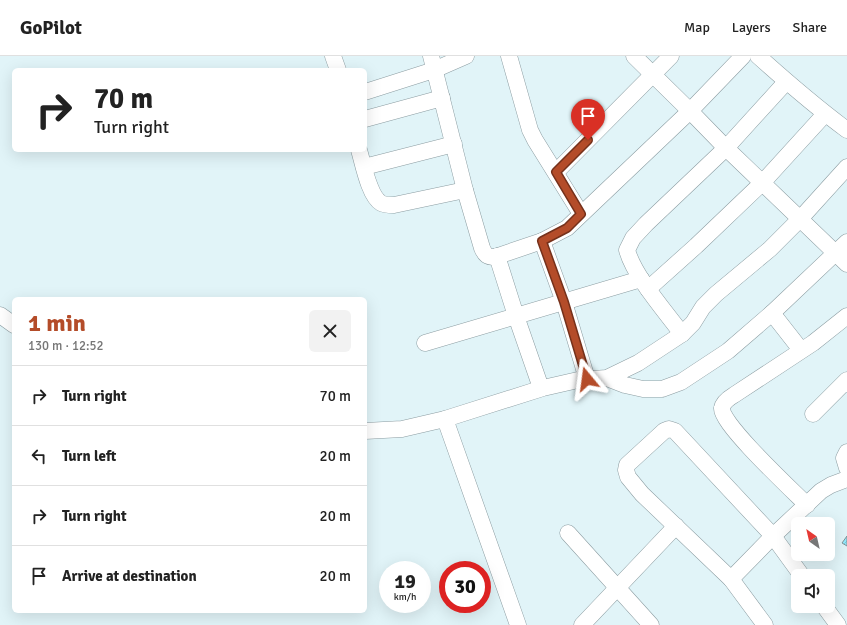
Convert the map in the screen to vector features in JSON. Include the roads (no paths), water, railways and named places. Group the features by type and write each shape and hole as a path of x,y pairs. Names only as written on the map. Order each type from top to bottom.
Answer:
{"street":[{"path":"333,56 337,68"},
{"path":"367,91 432,63 466,56"},
{"path":"509,56 530,130 543,154 556,172 581,214"},
{"path":"634,56 726,148 841,259"},
{"path":"556,172 671,56"},
{"path":"432,63 465,190 482,248 485,255 489,257 497,256 542,241 567,228 690,111 742,56"},
{"path":"758,56 786,82 847,130"},
{"path":"682,334 629,260 627,250 633,238 646,224 726,148 786,82"},
{"path":"367,118 442,98"},
{"path":"425,342 564,302 645,284 696,246 762,183 825,114"},
{"path":"364,167 454,144"},
{"path":"360,152 370,186 376,198 382,204 394,205 465,190"},
{"path":"367,431 402,429 445,419 541,388 578,380 607,378 638,363 682,334 693,323 703,307 716,294 770,249 800,219 847,167"},
{"path":"542,241 564,302 587,379"},
{"path":"607,378 625,386 643,389 662,389 681,382 728,351 772,313 841,259 847,242"},
{"path":"497,256 541,388"},
{"path":"772,313 801,350"},
{"path":"0,315 12,324"},
{"path":"807,505 737,433 723,416 722,408 725,401 734,394 825,334 847,316"},
{"path":"813,414 847,380"},
{"path":"445,419 518,625"},
{"path":"765,625 731,579 642,494 628,477 626,470 627,465 664,431 670,429 675,431 773,536 797,569"},
{"path":"847,452 844,458 847,468"},
{"path":"731,579 773,536 826,488 847,479"},
{"path":"582,625 676,526"},
{"path":"568,533 651,625"},
{"path":"829,613 838,625"}]}
